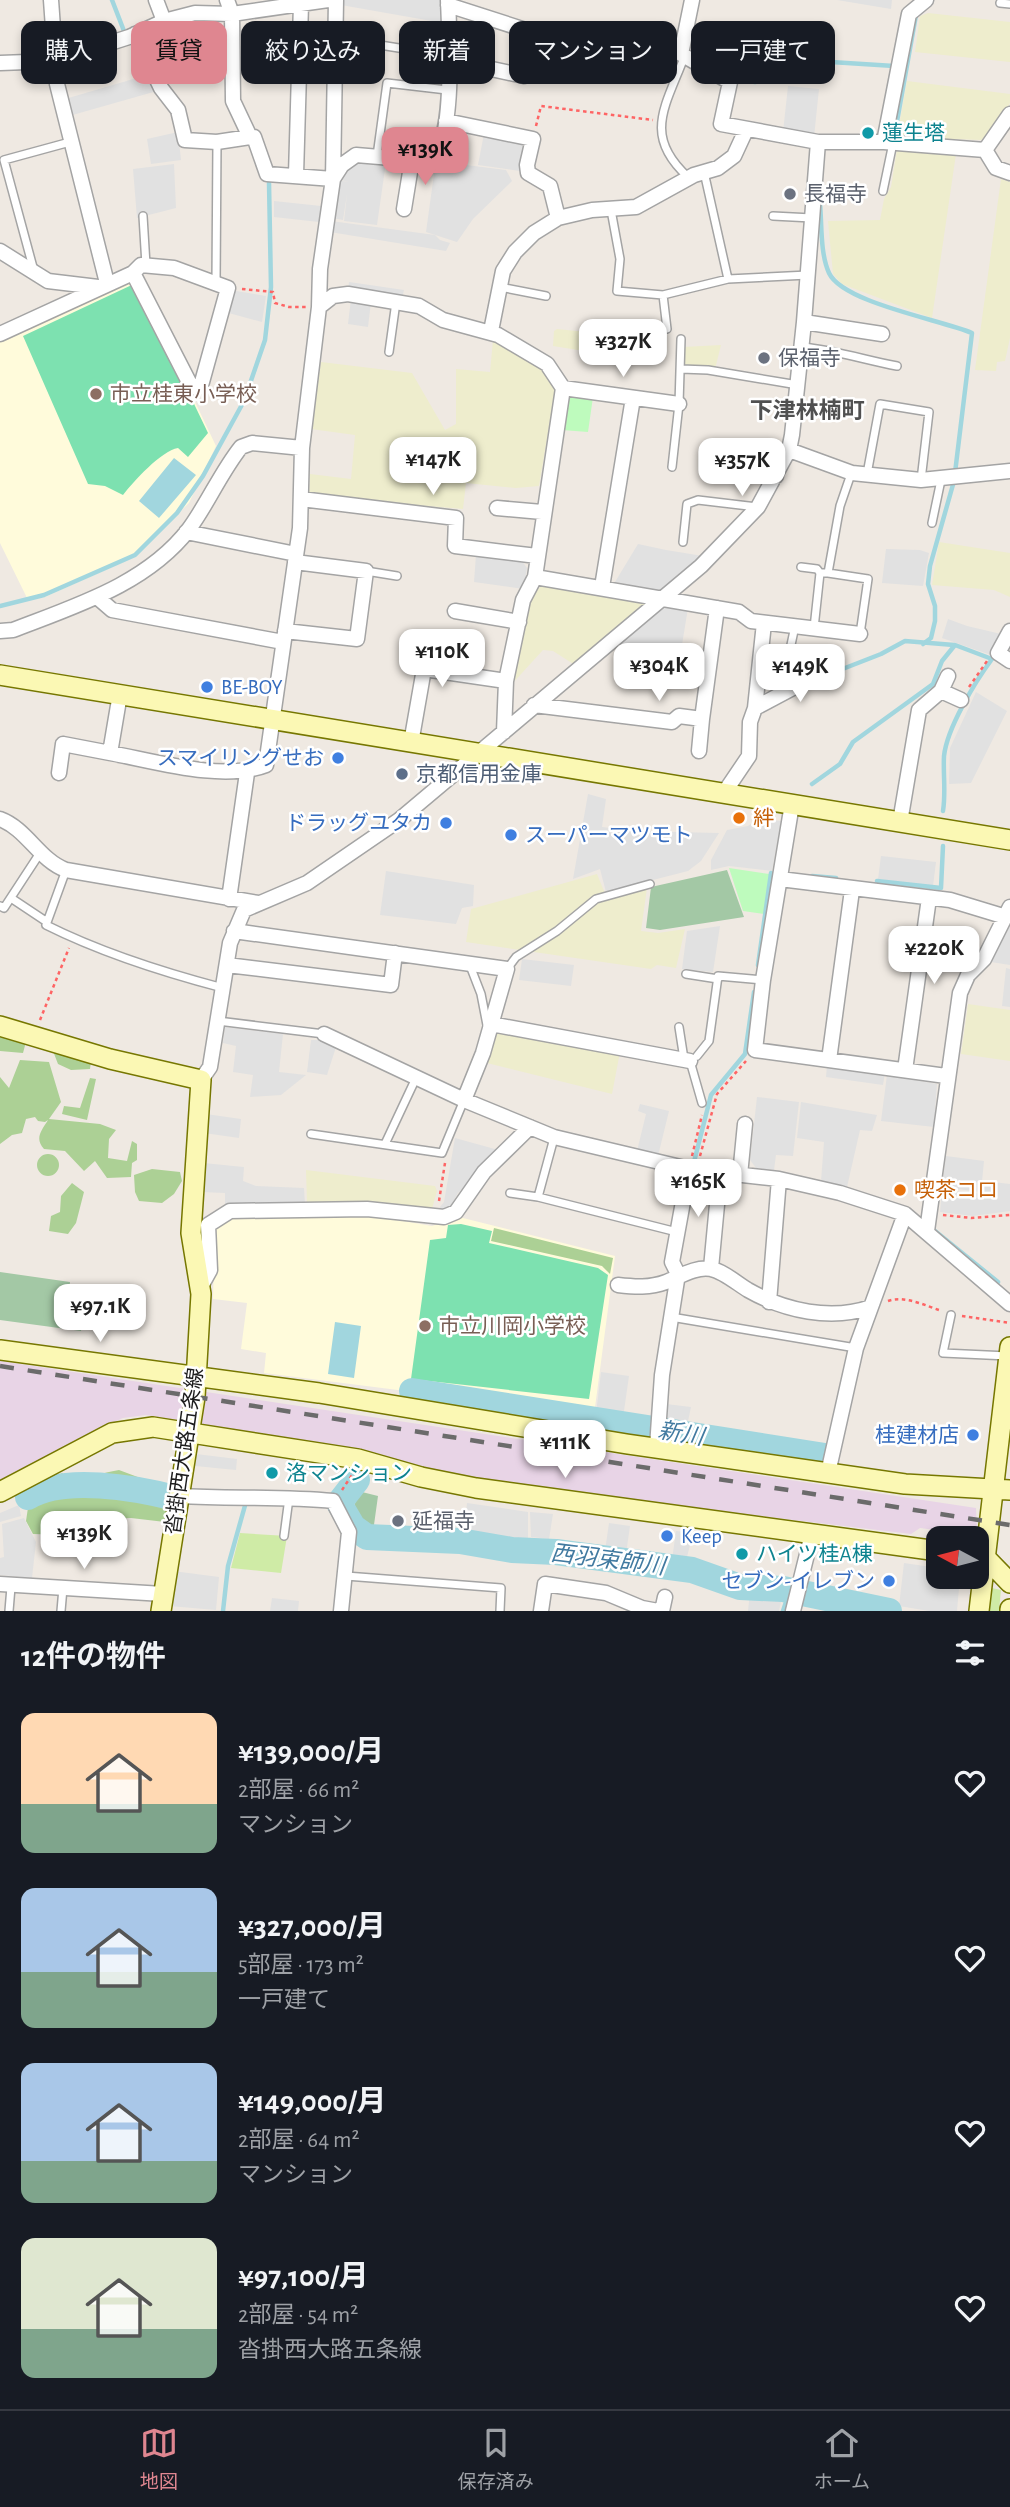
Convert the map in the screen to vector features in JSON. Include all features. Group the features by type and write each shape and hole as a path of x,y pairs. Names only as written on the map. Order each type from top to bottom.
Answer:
{"street":[{"path":"51,0 52,21"},
{"path":"156,0 164,21 230,7 328,0"},
{"path":"336,0 336,21"},
{"path":"691,59 681,54 692,0"},
{"path":"448,21 448,2 538,34 524,76 495,69"},
{"path":"296,176 301,4"},
{"path":"230,7 233,101 250,137"},
{"path":"889,143 919,7"},
{"path":"0,63 21,62"},
{"path":"59,84 103,285"},
{"path":"159,84 178,110 185,140 217,142 254,137 267,174 333,179"},
{"path":"59,773 63,744 187,767 247,773 266,765 301,499 302,448 319,307 320,269 333,179 335,84"},
{"path":"333,179 342,165 356,155 426,161 437,156 442,146 446,121 447,84"},
{"path":"730,84 722,124 818,142 889,143 985,150"},
{"path":"985,150 1010,114"},
{"path":"446,121 533,139 527,165 528,173 550,186 558,218"},
{"path":"491,331 503,271 515,252 534,233 558,218 592,210 636,207 688,178 718,168 734,156 746,130"},
{"path":"0,1026 110,1059 201,1080 210,1067 234,931 244,911 307,883 398,820 462,764 480,754 724,545 758,507 789,450 802,347 818,142"},
{"path":"985,150 996,168 1010,173"},
{"path":"404,209 412,160"},
{"path":"0,251 48,281 103,285"},
{"path":"0,334 139,269 174,268 222,285 202,382 196,388 191,386 139,269"},
{"path":"319,307 340,295 426,308 451,323 491,331 547,364 563,388 542,512 535,577 523,600 506,681 504,732"},
{"path":"804,322 881,334"},
{"path":"563,388 679,404"},
{"path":"602,587 633,398"},
{"path":"0,631 13,630 97,597 129,581 186,532 241,447 253,443 302,448"},
{"path":"789,450 852,473 921,480 941,480 987,471 1010,471"},
{"path":"711,455 710,468 776,476"},
{"path":"301,499 456,518 454,545 537,556"},
{"path":"497,508 542,512"},
{"path":"97,597 112,610 284,636 356,639 366,571 295,558 186,532"},
{"path":"535,577 739,612 751,621 860,634"},
{"path":"699,751 717,608"},
{"path":"455,611 519,622"},
{"path":"724,793 749,756 750,722 755,708 764,623"},
{"path":"1010,631 998,653 1010,661"},
{"path":"411,743 424,669 506,681"},
{"path":"755,708 804,682 833,674"},
{"path":"0,675 1010,840"},
{"path":"900,822 919,710 941,691 948,676"},
{"path":"941,691 961,700"},
{"path":"110,753 120,694"},
{"path":"534,705 672,722 680,716 702,719"},
{"path":"229,899 247,773"},
{"path":"792,804 763,980 755,1050 947,1076"},
{"path":"0,819 10,823 53,865 66,870 258,903"},
{"path":"780,879 950,900 1008,912 984,959 968,975 960,993 927,1231"},
{"path":"829,1060 852,890"},
{"path":"905,1070 929,898"},
{"path":"234,931 507,969 490,1028 464,1100"},
{"path":"227,965 391,985 395,953"},
{"path":"490,1028 690,1059"},
{"path":"324,1034 464,1100 554,1137 693,1170 779,1179 840,1193 905,1214 1010,1304"},
{"name":"沓掛西大路五条線","path":"162,1603 190,1433 195,1378 200,1288 191,1233 201,1080"},
{"path":"740,1175 745,1124"},
{"path":"200,1288 210,1270 208,1225 230,1211 368,1209 443,1217 456,1212 484,1172 530,1127"},
{"path":"659,1435 662,1374 678,1275 673,1262 693,1170"},
{"path":"711,1268 720,1173"},
{"path":"769,1302 779,1179"},
{"path":"829,1469 856,1348 905,1214"},
{"path":"618,1285 656,1285 678,1275 711,1268 769,1302 827,1313 853,1313 872,1307"},
{"path":"0,1350 195,1378 659,1435 905,1484 1002,1490"},
{"path":"989,1531 1002,1490 1009,1352"},
{"path":"0,1492 112,1433 153,1427 359,1459 421,1477 476,1488 926,1549"},
{"path":"179,1496 289,1497 333,1501 349,1532 341,1611"},
{"path":"794,1607 812,1534"},
{"path":"989,1564 1010,1583"},
{"path":"541,1611 545,1584 606,1593 662,1606"},
{"path":"5,1586 64,1588 162,1603"},
{"path":"979,1611 980,1589"}],"lane":[{"path":"1000,3 1010,4"},
{"path":"685,55 660,121 662,147 688,178"},
{"path":"377,156 387,83 447,90"},
{"path":"34,272 4,160 70,142"},
{"path":"217,142 222,285"},
{"path":"883,191 889,143"},
{"path":"704,172 728,279"},
{"path":"611,210 620,259 617,292 663,295 728,279 808,275"},
{"path":"139,269 143,216"},
{"path":"773,216 812,218"},
{"path":"500,287 547,296"},
{"path":"663,295 667,329"},
{"path":"389,352 397,302"},
{"path":"672,467 679,404 681,339"},
{"path":"802,347 834,350 897,366"},
{"path":"681,369 708,370 798,385"},
{"path":"867,474 880,404 929,412 921,480"},
{"path":"814,628 840,506 852,473"},
{"path":"932,523 941,480"},
{"path":"683,542 687,504 698,500 758,507"},
{"path":"801,567 868,579 860,634"},
{"path":"366,571 397,576"},
{"path":"788,659 794,626"},
{"path":"0,906 4,908 40,853"},
{"path":"47,922 66,870"},
{"path":"507,969 516,957 557,931 596,899 650,884"},
{"path":"11,898 47,922 46,925 74,939 166,973 223,988"},
{"path":"469,963 490,1028"},
{"path":"686,974 718,979"},
{"path":"690,1059 709,1041 718,976 763,980"},
{"path":"218,1021 324,1034"},
{"path":"679,1027 702,1103"},
{"path":"385,1144 416,1077"},
{"path":"311,1134 442,1153 464,1100"},
{"path":"538,1197 554,1137"},
{"path":"510,1194 538,1197 678,1232"},
{"path":"951,1315 943,1353 1009,1352"},
{"path":"671,1317 856,1348"},
{"path":"284,1536 289,1497"},
{"path":"345,1576 501,1588 500,1611"},
{"path":"5,1586 9,1611"},
{"path":"61,1611 64,1588"}],"path":[{"path":"533,139 541,106 660,121"},
{"path":"222,285 272,292 275,303 289,307 319,307"},
{"path":"961,700 986,662"},
{"path":"35,1037 55,977 74,939"},
{"path":"693,1170 716,1094 755,1050"},
{"path":"693,1170 705,1104 702,1103"},
{"path":"438,1204 447,1154 442,1153"},
{"path":"929,1213 971,1218 1010,1215"},
{"path":"333,1501 351,1478 359,1459"}],"shaded area":[{"path":"342,0 441,0 443,21 432,21 341,5"},
{"path":"837,0 892,0 891,9"},
{"path":"131,80 131,84 153,84 157,91 69,116 65,99"},
{"path":"788,86 819,89 814,137 783,132"},
{"path":"178,132 181,160 151,164 147,139"},
{"path":"484,134 520,141 525,150 520,171 478,165"},
{"path":"356,161 386,162 377,225 344,221 347,194 343,220 332,218 337,180 349,182 337,179"},
{"path":"442,162 506,170 512,181 473,219 457,242 426,232 435,167"},
{"path":"174,164 176,208 137,218 133,169"},
{"path":"274,201 321,206 319,222 274,217"},
{"path":"331,221 435,235 450,243 446,251 330,232"},
{"name":"市立桂東小学校","path":"133,280 138,282 216,446 189,503 132,558 45,597 28,600 0,543 0,342"},
{"path":"349,282 404,290 402,299 348,291"},
{"path":"230,290 266,296 262,322 225,312"},
{"path":"351,299 371,302 368,327 348,324"},
{"path":"638,544 703,556 660,591 615,582"},
{"path":"886,549 920,550 929,553 923,586 882,583"},
{"path":"476,555 522,561 527,568 524,589 474,582"},
{"path":"662,603 688,608 680,657 612,647"},
{"path":"948,619 1001,634 991,655 942,638"},
{"path":"976,692 1007,711 971,783 949,784 950,748"},
{"path":"588,794 606,799 602,827 633,831 719,833 701,861 688,871 606,892 600,869 573,879"},
{"path":"758,819 781,821 772,871 729,866 711,870 711,860 727,830 748,826"},
{"path":"881,856 936,862 933,886 878,879"},
{"path":"386,871 474,885 473,906 462,908 456,924 380,915"},
{"path":"1010,922 1010,965 991,962 993,955"},
{"path":"720,926 713,972 682,969 687,931"},
{"path":"522,959 574,965 571,986 519,980"},
{"path":"1006,968 1010,969 1010,1007 1002,1006"},
{"path":"225,1027 283,1034 279,1072 306,1075 281,1095 250,1097 253,1075 233,1072 236,1046 223,1043"},
{"path":"311,1040 325,1040 336,1047 327,1075 307,1072"},
{"path":"827,1065 885,1073 883,1085 826,1077"},
{"path":"887,1075 937,1084 934,1127 881,1121"},
{"path":"757,1097 799,1102 793,1156 776,1155 774,1170 756,1168 750,1160"},
{"path":"801,1102 877,1115 872,1131 860,1130 847,1187 821,1181 824,1142 797,1138"},
{"path":"640,1104 669,1111 658,1156 637,1151 646,1114 638,1111"},
{"path":"206,1114 241,1119 239,1138 204,1133"},
{"path":"455,1138 502,1151 458,1193 448,1211 436,1212 444,1202"},
{"path":"946,1156 984,1161 981,1192 942,1187"},
{"path":"203,1163 244,1167 243,1181 256,1186 304,1188 305,1205 229,1203 225,1206 225,1193 201,1192"},
{"path":"985,1181 1010,1184 1010,1211 973,1216 940,1212 942,1190 983,1194"},
{"name":"市立川岡小学校","path":"368,1215 432,1226 459,1217 615,1256 594,1415 264,1373 266,1353 241,1349 247,1303 213,1299 215,1226 227,1217"},
{"path":"0,1361 976,1508 977,1526 926,1526 926,1529 920,1528 911,1534 577,1494 462,1477 341,1448 146,1415 123,1418 100,1428 0,1482"},
{"path":"601,1372 629,1376 623,1418 596,1414"},
{"path":"666,1404 691,1407 687,1426 665,1423"},
{"path":"196,1454 237,1459 236,1470 195,1466"},
{"path":"467,1503 528,1512 528,1546 464,1535"},
{"path":"19,1505 21,1516 0,1522 0,1513"},
{"path":"530,1512 553,1514 549,1539 531,1537"},
{"path":"24,1518 36,1542 32,1578 0,1575 0,1558 4,1557 2,1524"},
{"path":"609,1523 630,1526 626,1554 605,1551"},
{"path":"676,1531 693,1533 686,1561 672,1560"},
{"path":"904,1563 926,1566 926,1589 959,1589 957,1611 929,1611 899,1606"},
{"path":"173,1571 219,1577 216,1610 169,1606"},
{"path":"750,1592 782,1597 779,1611 748,1611"},
{"path":"272,1598 299,1601 298,1611 270,1611"}],"green space":[{"path":"928,13 1010,22 1010,62 915,52 920,16"},
{"path":"907,81 1010,94 1010,103 994,131 981,140 897,137"},
{"path":"897,149 956,154 932,318 842,284 833,274 828,221 880,220 884,199 891,187"},
{"path":"1001,179 1010,182 1010,338 1005,361 997,362 996,371 975,370"},
{"path":"136,283 208,433 188,457 178,448 156,460 123,495 105,486 88,484 23,336"},
{"path":"554,331 586,332 584,351 553,346"},
{"path":"493,340 544,371 555,391 539,486 516,488 466,483 463,509 309,496 310,474 351,479 355,435 311,429 321,362 412,373 445,430 456,424 456,369 490,372"},
{"path":"721,345 715,369 683,368 683,347"},
{"path":"573,394 593,397 588,432 562,430 567,399"},
{"path":"939,542 1010,553 1010,597 994,590 932,585"},
{"path":"544,584 647,604 575,665 553,651 543,650 511,685 521,647 527,603 533,593"},
{"path":"729,868 776,875 770,915 743,911"},
{"path":"727,870 744,917 660,930 646,928 651,887"},
{"path":"597,874 606,896 647,888 641,931 658,933 685,929 676,968 657,965 651,969 466,942 471,909"},
{"path":"968,1004 1010,1010 1010,1061 961,1054"},
{"path":"0,1030 27,1038 23,1053 0,1051"},
{"path":"495,1030 620,1052 612,1094 487,1063"},
{"path":"53,1051 91,1061 90,1069 71,1070 58,1064"},
{"path":"20,1060 49,1062 61,1102 49,1119 100,1124 116,1130 109,1139 108,1158 127,1161 132,1141 137,1144 137,1160 132,1163 131,1177 107,1178 95,1161 84,1171 65,1151 44,1149 39,1138 48,1120 38,1121 35,1117 26,1119 22,1133 12,1135 0,1144 0,1077 9,1088"},
{"path":"90,1078 96,1079 87,1120 62,1114 64,1106 80,1108"},
{"path":"48,1154 56,1157 59,1165 56,1173 48,1176 40,1173 37,1165 40,1157"},
{"path":"152,1169 180,1172 182,1181 174,1194 162,1203 139,1201 135,1192 134,1175"},
{"path":"306,1170 435,1186 437,1191 432,1209 389,1204 307,1203"},
{"path":"72,1183 84,1192 76,1223 68,1234 49,1231 51,1216 60,1212 61,1196"},
{"path":"461,1224 492,1231 489,1243 598,1268 608,1275 589,1399 411,1379 430,1240 446,1238 448,1225"},
{"path":"494,1228 613,1258 610,1274 602,1266 491,1241"},
{"path":"0,1272 70,1282 67,1305 84,1308 81,1331 0,1320"},
{"path":"119,1470 151,1482 153,1490 172,1495 165,1522 131,1518 107,1519 92,1537 88,1558 79,1557 76,1547 66,1535 33,1534 26,1521 29,1501 56,1477 62,1473 69,1479 82,1478"},
{"path":"358,1491 378,1496 373,1532 358,1523 353,1512"},
{"path":"240,1533 287,1536 281,1573 231,1568"},
{"path":"992,1588 1001,1590 999,1611 989,1611"}],"water":[{"path":"174,458 196,475 159,518 139,501"},
{"path":"335,1322 361,1326 354,1378 328,1374"}],"waterway":[{"path":"112,0 124,31"},
{"path":"894,138 916,15"},
{"path":"835,62 894,66"},
{"path":"0,606 44,595 135,555 177,513 203,476 244,401 265,340 271,287 269,183"},
{"path":"820,204 824,257 829,273 838,284 872,302 972,333 954,481 930,566 928,584 935,606 935,621 931,638 923,644"},
{"path":"840,670 905,641 954,645"},
{"path":"812,784 840,764 853,742 933,684 942,661 955,645 992,659"},
{"path":"943,811 944,756 950,732 992,659"},
{"path":"877,881 941,888 943,846"},
{"path":"758,965 771,873"},
{"path":"812,876 836,878"},
{"path":"694,1162 711,1095 745,1054 754,992"},
{"path":"935,1231 998,1282"},
{"name":"新川","path":"412,1391 825,1456"},
{"name":"西羽束師川","path":"357,1480 339,1503 353,1527 367,1537 460,1541 512,1550 556,1552 692,1570 740,1587 783,1589 889,1611"},
{"name":"西羽束師川","path":"28,1497 60,1486 80,1485 121,1487 175,1498"},
{"path":"223,1611 228,1566 246,1502"},
{"path":"783,1611 790,1590"}],"railway":[{"path":"0,1366 1010,1525"}],"place":[{"name":"蓮生塔","path":"868,133"},
{"name":"長福寺","path":"790,194"},
{"name":"保福寺","path":"764,358"},
{"name":"市立桂東小学校","path":"96,394"},
{"name":"BE-BOY","path":"207,687"},
{"name":"スマイリングせお","path":"338,758"},
{"name":"京都信用金庫","path":"402,774"},
{"name":"絆","path":"739,818"},
{"name":"ドラッグユタカ","path":"446,823"},
{"name":"スーパーマツモト","path":"511,835"},
{"name":"喫茶コロ","path":"900,1190"},
{"name":"市立川岡小学校","path":"425,1326"},
{"name":"桂建材店","path":"973,1435"},
{"name":"洛マンション","path":"272,1473"},
{"name":"延福寺","path":"398,1521"},
{"name":"Keep","path":"667,1536"},
{"name":"ハイツ桂A棟","path":"742,1554"},
{"name":"セブン-イレブン","path":"889,1581"}],"district":[{"name":"下津林楠町","path":"807,410"}]}
